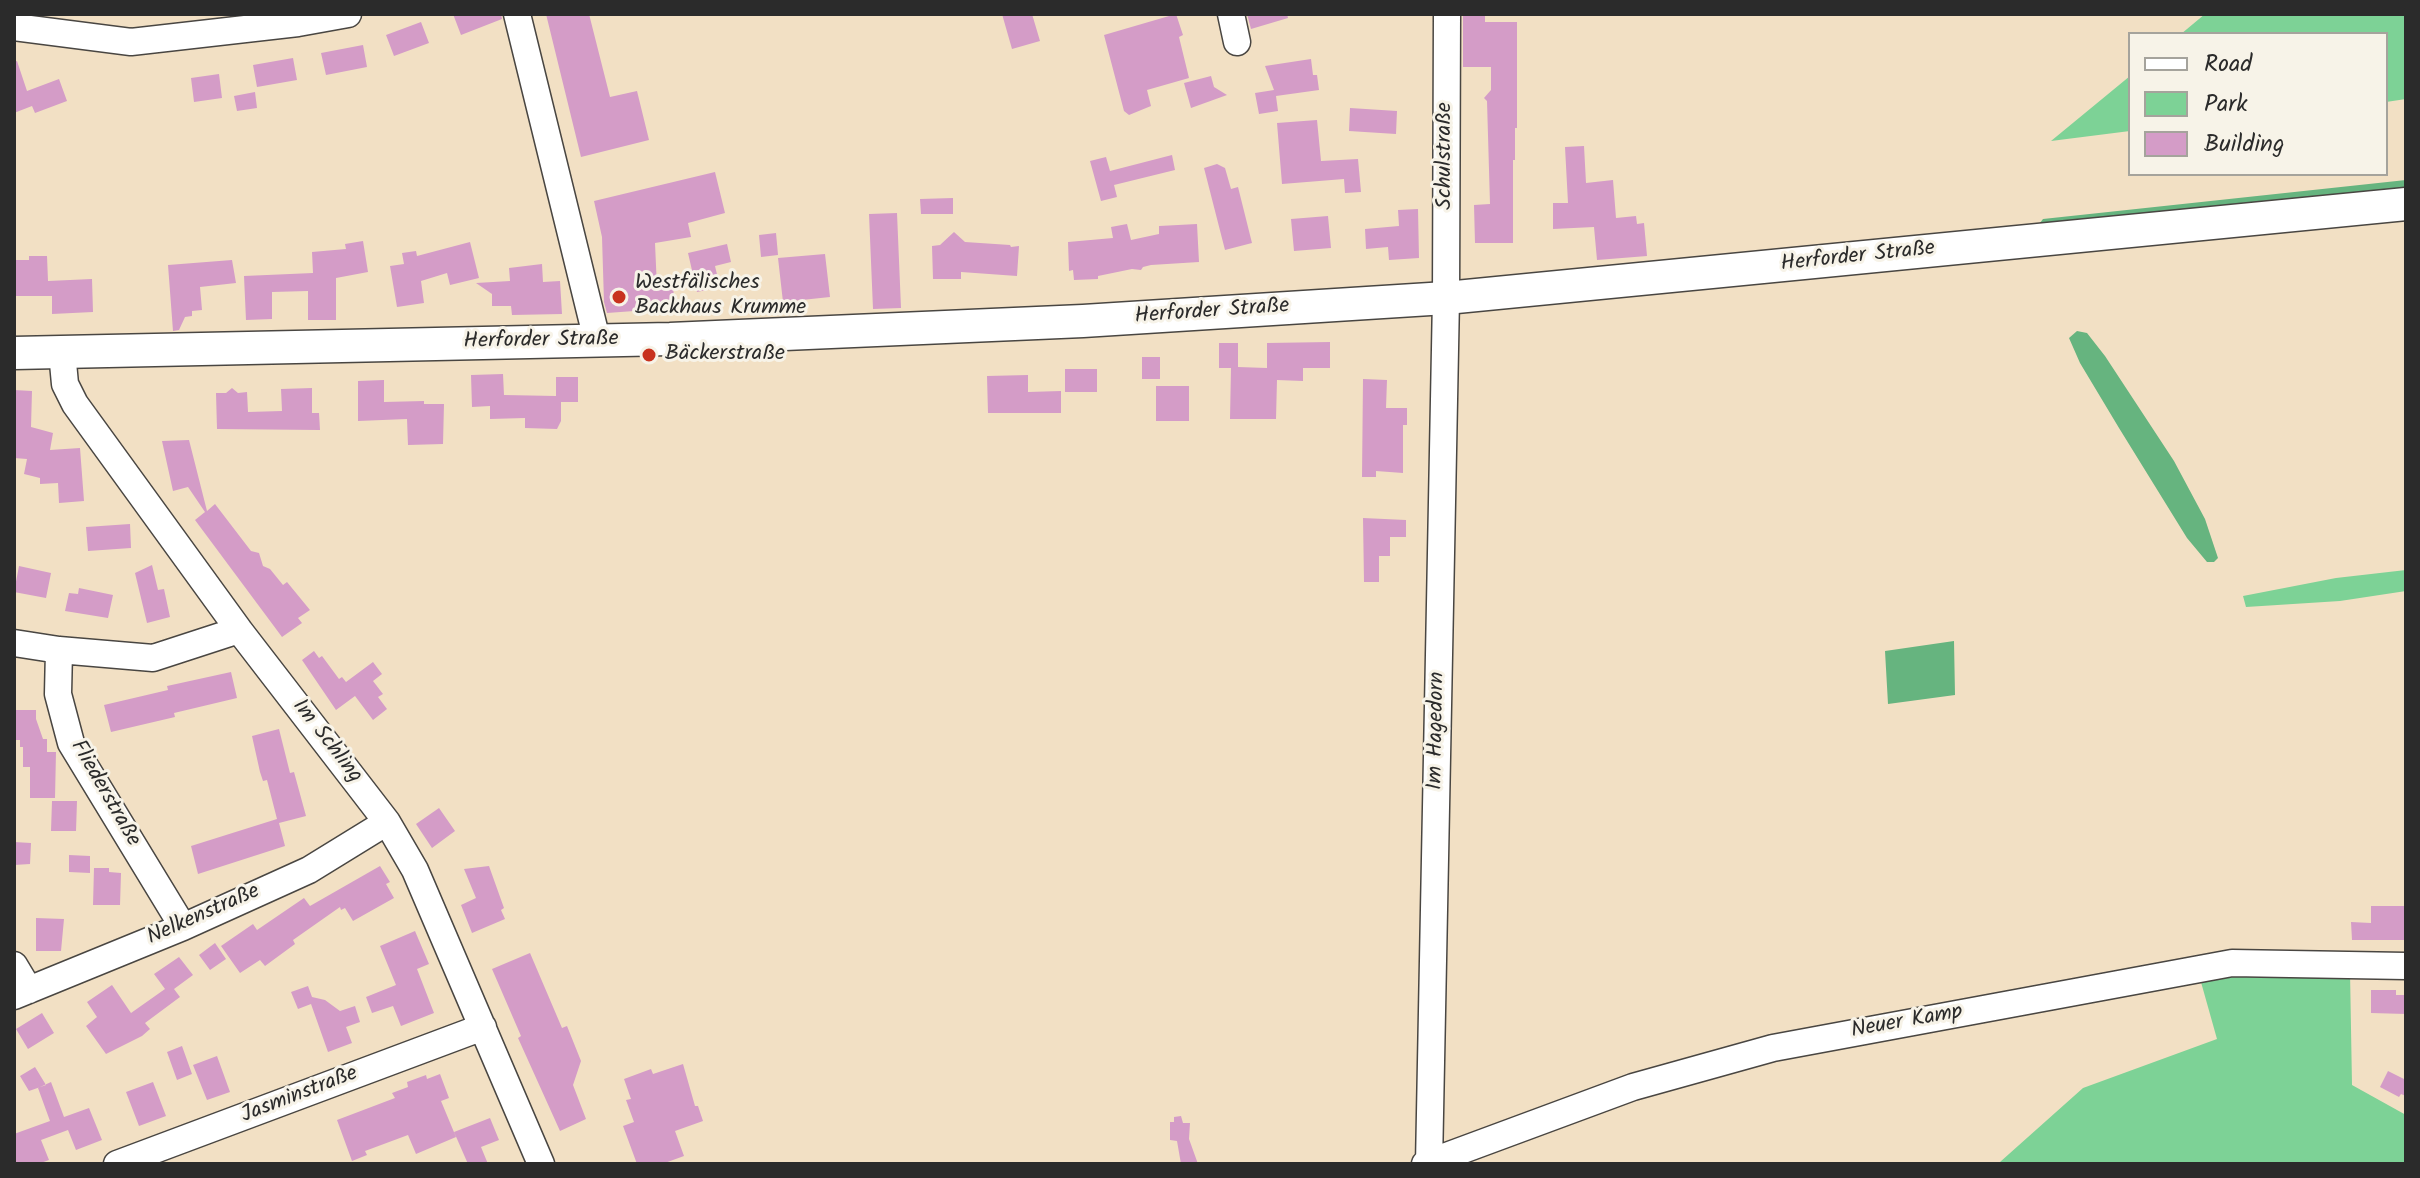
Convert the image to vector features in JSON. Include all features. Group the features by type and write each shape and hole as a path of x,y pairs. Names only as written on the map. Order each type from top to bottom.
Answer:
{"main road":[{"name":"Herforder Straße","path":"19,346 62,352 597,340 1067,322 1446,298 2406,204"}],"street":[{"path":"14,27 131,42 298,23 348,14"},
{"path":"517,14 597,340"},
{"path":"1231,14 1237,42"},
{"name":"Schulstraße","path":"1446,298 1447,14"},
{"name":"Im Hagedorn","path":"1428,1163 1446,298"},
{"name":"Im Schling","path":"62,352 65,384 75,404 239,630 387,822 415,870 541,1164"},
{"path":"14,643 153,658 239,630"},
{"name":"Fliederstraße","path":"59,650 58,694 71,743 183,927"},
{"name":"Nelkenstraße","path":"21,993 183,927 309,870 387,822"},
{"name":"Neuer Kamp","path":"1428,1163 1633,1087 1773,1048 2232,963 2406,966"},
{"path":"14,965 21,993"},
{"name":"Jasminstraße","path":"117,1164 483,1027"}],"green space":[{"path":"2205,14 2406,14 2406,99 2388,102 2388,32 2183,32"},
{"path":"2128,78 2128,131 2051,141"},
{"path":"2406,180 2406,194 2036,228 2043,219"},
{"path":"2077,331 2087,333 2105,356 2174,461 2205,519 2218,558 2214,562 2207,562 2187,538 2080,363 2069,338"},
{"path":"2406,570 2406,591 2340,601 2246,607 2243,596 2336,578"},
{"path":"1954,641 1955,695 1888,704 1885,651"},
{"path":"2350,971 2352,1085 2406,1115 2406,1164 2000,1162 2083,1088 2217,1039 2199,975"}],"building":[{"path":"453,14 501,14 502,19 461,35"},
{"path":"546,14 589,14 610,97 637,91 649,140 581,157"},
{"path":"1002,14 1032,14 1040,41 1012,49"},
{"path":"1176,14 1183,35 1179,37 1189,78 1147,90 1151,106 1129,115 1124,111 1104,35"},
{"path":"1247,14 1287,14 1288,18 1251,29"},
{"path":"1463,14 1485,14 1485,22 1517,22 1513,243 1475,243 1474,205 1490,204 1487,101 1484,98 1491,90 1491,67 1463,67"},
{"path":"421,22 429,43 394,56 386,35"},
{"path":"363,45 367,67 326,75 321,53"},
{"path":"293,58 297,80 257,87 253,65"},
{"path":"1311,59 1319,90 1276,96 1278,111 1259,114 1255,93 1274,90 1265,66"},
{"path":"17,61 27,91 59,79 67,101 35,113 32,106 14,113 14,62"},
{"path":"219,74 222,98 194,102 191,78"},
{"path":"1211,76 1214,87 1227,95 1191,108 1184,83"},
{"path":"255,92 257,108 237,111 234,96"},
{"path":"1350,108 1397,111 1396,134 1349,131"},
{"path":"1317,120 1321,161 1358,159 1361,192 1345,193 1344,179 1282,184 1277,123"},
{"path":"1584,146 1586,183 1613,180 1616,218 1636,216 1637,224 1644,223 1647,256 1597,260 1594,227 1553,229 1553,203 1568,203 1565,147"},
{"path":"1172,155 1175,170 1114,185 1117,197 1101,201 1090,161 1106,157 1110,171"},
{"path":"1217,164 1225,168 1231,189 1238,187 1252,243 1225,250 1204,168"},
{"path":"715,172 725,213 688,223 691,237 655,243 657,288 673,287 675,308 607,313 602,237 594,201"},
{"path":"953,198 953,214 921,214 920,199"},
{"path":"1418,209 1419,258 1389,260 1388,247 1366,249 1365,229 1399,226 1398,210"},
{"path":"897,213 901,308 873,309 869,214"},
{"path":"1328,216 1331,248 1294,251 1291,219"},
{"path":"1127,224 1131,240 1159,234 1159,226 1197,224 1199,262 1151,265 1141,270 1098,276 1098,279 1074,280 1073,270 1069,271 1068,242 1113,238 1111,227"},
{"path":"954,232 965,242 1019,246 1017,276 961,272 961,279 933,279 932,246 940,245"},
{"path":"776,233 778,255 761,257 759,235"},
{"path":"363,241 368,272 336,278 336,320 308,320 308,291 272,292 272,319 246,320 244,276 313,273 312,252 346,249 345,244"},
{"path":"470,242 479,278 450,285 447,273 421,281 424,303 397,307 390,266 404,264 402,253 416,251 417,256"},
{"path":"727,244 731,262 715,266 720,287 697,292 688,253"},
{"path":"825,254 830,297 783,302 778,258"},
{"path":"29,256 47,256 48,281 92,279 93,312 52,314 52,296 14,296 14,260 29,260"},
{"path":"232,260 236,283 200,287 202,310 192,311 192,316 185,317 179,330 173,331 168,265"},
{"path":"542,264 543,282 560,281 562,314 512,315 511,306 492,306 492,294 476,283 510,281 509,268"},
{"path":"1330,342 1330,368 1303,368 1303,381 1277,380 1276,419 1230,419 1231,368 1219,368 1219,343 1238,343 1238,367 1267,368 1267,343"},
{"path":"1142,357 1160,357 1160,379 1142,379"},
{"path":"1065,369 1097,369 1097,392 1065,392"},
{"path":"503,374 504,395 556,396 556,377 578,377 578,402 561,402 561,421 557,429 525,428 525,418 490,419 490,406 472,407 471,375"},
{"path":"1028,375 1028,392 1061,391 1061,413 988,413 987,376"},
{"path":"1363,379 1387,380 1386,408 1407,408 1407,425 1403,425 1403,473 1376,471 1376,477 1362,477"},
{"path":"384,380 384,402 444,404 443,444 408,445 407,419 358,421 358,381"},
{"path":"1156,386 1189,386 1189,421 1156,421"},
{"path":"232,388 238,393 247,392 248,412 282,411 281,389 312,388 312,413 319,413 320,430 217,429 216,393 226,393"},
{"path":"14,390 32,391 31,427 53,433 50,450 80,448 84,501 59,503 58,483 40,484 40,478 24,474 27,459 14,458"},
{"path":"189,440 207,511 215,504 251,551 259,553 263,566 270,569 283,585 287,582 310,610 298,618 302,623 282,637 195,520 205,512 188,487 173,491 162,441"},
{"path":"1363,518 1406,520 1406,537 1390,537 1390,556 1379,556 1379,582 1364,582"},
{"path":"130,524 131,548 88,551 86,527"},
{"path":"152,565 158,590 164,589 170,617 147,623 135,573"},
{"path":"19,566 51,573 46,598 14,592"},
{"path":"79,588 113,595 108,618 65,611 69,593 78,594"},
{"path":"314,651 319,658 322,656 339,679 342,677 346,682 373,662 382,674 373,681 383,694 378,697 387,709 373,720 355,696 336,710 302,660"},
{"path":"231,672 237,698 111,732 104,705 168,690 167,686"},
{"path":"14,710 36,710 43,739 47,739 47,752 56,752 55,798 30,798 30,767 23,767 23,747 20,747 20,740 14,740"},
{"path":"279,729 290,773 294,772 306,816 279,823 285,846 198,874 191,846 277,819 267,780 263,781 260,772 252,736"},
{"path":"52,801 77,801 76,831 51,831"},
{"path":"439,808 455,831 432,848 416,824"},
{"path":"14,842 31,843 30,864 14,865"},
{"path":"69,855 90,856 90,873 69,872"},
{"path":"380,866 390,882 386,884 394,898 353,921 345,908 341,910 340,907 293,940 295,944 265,966 260,960 240,973 221,946 253,924 257,930 304,898 310,906"},
{"path":"489,866 505,919 472,933 461,905 476,898 464,869"},
{"path":"94,868 109,868 109,872 121,873 120,905 93,905"},
{"path":"2371,906 2406,906 2406,940 2352,940 2351,922 2371,923"},
{"path":"36,918 64,919 61,951 36,951"},
{"path":"415,931 429,964 417,969 434,1013 401,1026 393,1006 372,1013 366,997 396,985 380,946"},
{"path":"215,943 226,959 210,970 199,955"},
{"path":"530,953 562,1028 567,1026 581,1061 573,1085 586,1119 560,1131 518,1038 521,1036 492,969"},
{"path":"179,957 193,975 174,989 180,997 145,1023 150,1029 142,1036 106,1054 86,1026 97,1017 87,1002 112,985 131,1013 165,989 154,974"},
{"path":"308,986 312,997 325,1000 340,1011 355,1006 360,1022 346,1027 352,1043 328,1052 311,1004 298,1009 291,992"},
{"path":"2371,990 2396,990 2396,995 2406,995 2406,1014 2371,1013"},
{"path":"42,1013 54,1033 28,1049 16,1029"},
{"path":"182,1046 192,1074 177,1080 167,1052"},
{"path":"217,1056 230,1092 207,1100 193,1065"},
{"path":"683,1064 695,1106 698,1106 703,1121 675,1131 684,1156 662,1164 637,1164 623,1126 634,1122 626,1100 631,1099 624,1079 651,1069 653,1074"},
{"path":"35,1067 46,1085 29,1091 20,1076"},
{"path":"2388,1071 2406,1080 2406,1096 2401,1094 2399,1097 2380,1087"},
{"path":"440,1074 449,1098 441,1101 456,1137 416,1154 408,1135 365,1151 367,1155 352,1161 337,1120 395,1098 392,1093 408,1087 407,1082"},
{"path":"51,1082 64,1117 89,1108 102,1140 76,1150 68,1130 41,1140 49,1160 38,1164 14,1164 14,1134 50,1121 38,1088"},
{"path":"153,1082 166,1116 139,1126 126,1092"},
{"path":"1181,1116 1183,1123 1190,1123 1189,1139 1198,1164 1181,1164 1177,1141 1170,1140 1170,1122 1174,1122 1174,1117"},
{"path":"490,1118 499,1140 481,1147 488,1164 468,1164 454,1132"}],"place":[{"name":"Westfälisches Backhaus Krumme","path":"619,297"},
{"name":"Bäckerstraße","path":"649,355"}]}
